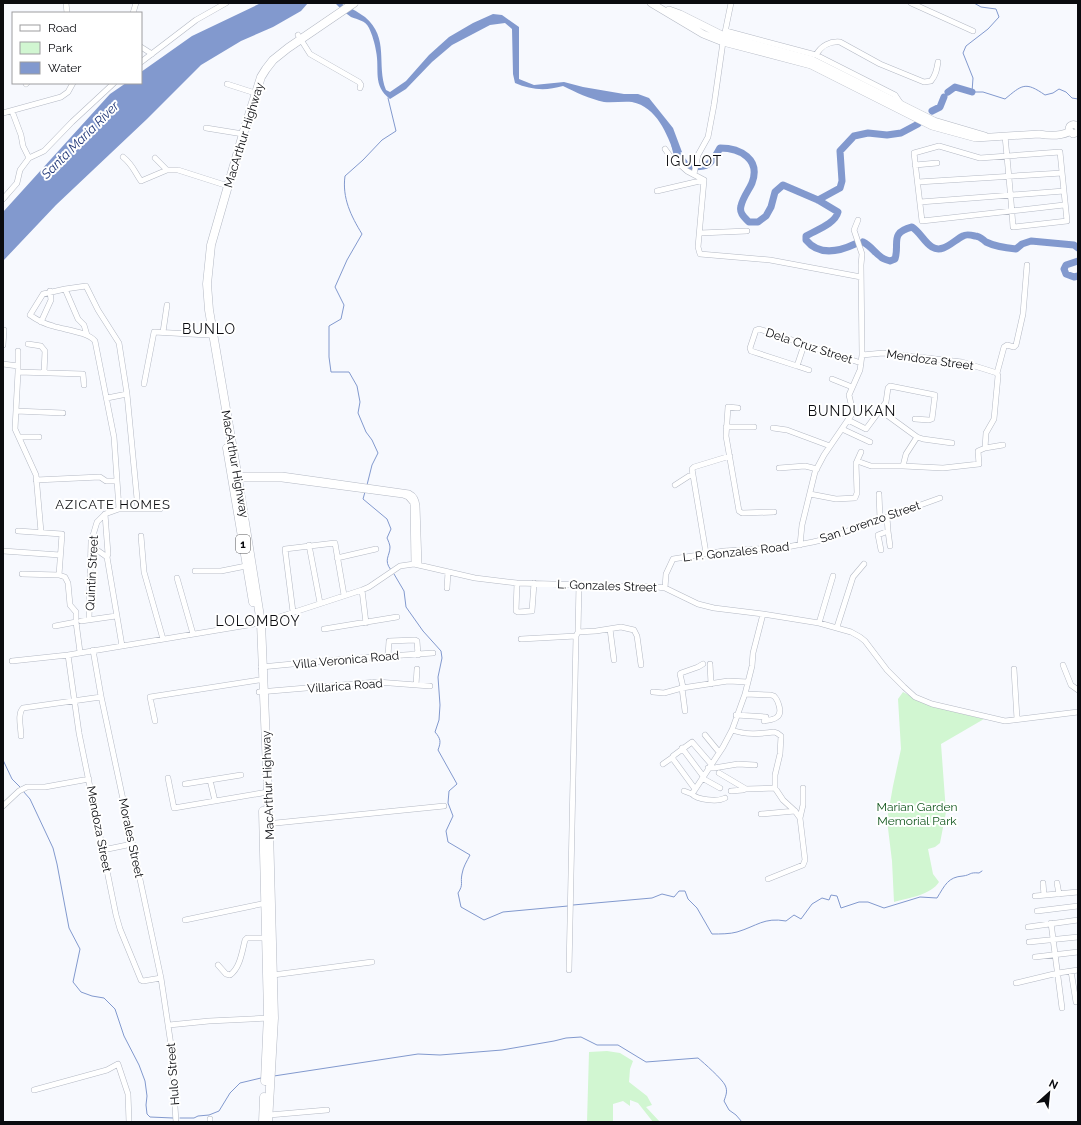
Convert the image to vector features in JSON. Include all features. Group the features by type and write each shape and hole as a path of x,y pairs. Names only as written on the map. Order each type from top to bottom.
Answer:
{"highway":[{"name":"MacArthur Highway","path":"334,15 346,3"},
{"name":"MacArthur Highway","path":"263,1122 271,1018 266,792 259,623 210,335 207,284 208,264 211,245 226,185 253,92 266,69 299,37 354,3"},
{"name":"MacArthur Highway","path":"235,477 246,566 259,623"},
{"name":"MacArthur Highway","path":"261,667 259,680 262,692"},
{"name":"MacArthur Highway","path":"268,1118 273,975 269,938"}],"main road":[{"path":"651,3 703,34 724,36 812,60 902,104 914,114"},
{"path":"724,36 811,65 933,124 988,137 1039,134 1045,130 1075,131"}],"street":[{"path":"142,61 196,20 226,3"},
{"path":"704,180 696,176 694,171 698,156 708,137 724,36 731,3"},
{"path":"911,3 973,31"},
{"path":"724,36 816,55 895,96 902,104"},
{"path":"299,37 310,54 359,82 361,85 360,88"},
{"path":"816,55 818,51 829,43 840,42 880,64 924,82 931,81 933,79 937,71 938,62"},
{"path":"142,48 152,54"},
{"path":"3,114 61,97 68,92 72,84"},
{"path":"3,199 17,183 20,170 29,158 44,151 72,122 113,84"},
{"path":"227,84 253,92"},
{"path":"12,111 21,135 23,146 29,158"},
{"path":"206,128 240,134"},
{"path":"1005,136 1007,156 1009,176 1010,195 1012,212 1013,227 1067,221 1064,205 1060,152 1007,156 980,158 939,146 914,153 922,221 1012,212 1064,205"},
{"path":"665,149 670,156 687,171 694,171"},
{"path":"123,156 132,164 134,171 141,181 166,170 178,170 226,185"},
{"path":"156,158 166,170"},
{"path":"916,165 937,163"},
{"path":"918,182 1062,173"},
{"path":"657,191 704,180"},
{"path":"704,180 698,247 700,254 770,260 861,276"},
{"path":"920,202 1064,191"},
{"name":"L. P. Gonzales Road","path":"665,588 666,574 673,559 706,553 800,545 802,525 817,469 830,446 852,414 849,396 861,363 862,355 862,254 854,230 858,220"},
{"path":"700,233 747,231"},
{"path":"985,448 986,433 994,419 997,373 1005,346 1008,345 1014,347 1016,345 1023,314 1027,265"},
{"path":"119,509 114,437 95,341 87,335 41,322 30,316 43,294 50,291 86,286 98,310 119,343 127,394 138,509"},
{"path":"66,289 78,319 84,325 87,335"},
{"path":"41,322 51,300 50,291"},
{"path":"163,332 167,305"},
{"name":"Dela Cruz Street","path":"797,366 751,351 750,348 755,331 758,329 861,363"},
{"path":"3,330 3,345"},
{"path":"144,384 154,332 210,335"},
{"path":"28,344 41,346 45,350 44,373"},
{"path":"804,345 797,366 808,370"},
{"path":"18,351 15,429 36,475 41,532"},
{"name":"Mendoza Street","path":"862,355 883,353 962,362 997,373"},
{"path":"3,364 18,369 44,373 83,374 84,385"},
{"path":"832,379 852,387"},
{"path":"848,420 866,428 886,402 888,388 890,386 934,394 935,397 932,420 914,419"},
{"path":"107,398 127,394"},
{"path":"738,408 728,407 726,436 739,512 774,512"},
{"path":"880,410 917,436 924,439 952,443"},
{"path":"16,411 63,413"},
{"path":"726,427 754,427"},
{"path":"773,428 787,430 830,446"},
{"path":"842,429 870,442"},
{"path":"903,466 906,454 917,436"},
{"path":"19,437 38,437"},
{"path":"857,461 871,466 943,468 978,465 980,463 978,451 985,448 1003,445"},
{"path":"810,494 836,499 855,498 857,494 856,463 861,452"},
{"path":"706,553 692,470 694,467 730,456"},
{"path":"779,468 805,466 817,469"},
{"path":"675,485 693,475"},
{"path":"235,477 282,479 359,487 403,496 411,500 413,503 416,565"},
{"path":"36,480 100,478 106,481 116,481"},
{"path":"879,494 880,519"},
{"name":"San Lorenzo Street","path":"800,545 834,537 868,522 887,517 940,498"},
{"path":"122,646 107,557 105,514 119,509 160,509"},
{"name":"Quintin Street","path":"90,619 91,542 97,522 105,514"},
{"path":"887,517 890,546"},
{"path":"18,530 62,534 59,575"},
{"path":"881,550 878,535 888,531"},
{"path":"141,536 144,572 163,639"},
{"path":"91,542 97,550 107,557"},
{"path":"294,612 284,550 334,542 344,595"},
{"path":"309,545 320,604"},
{"path":"3,550 60,555"},
{"path":"337,558 376,550"},
{"path":"836,627 853,577 864,564"},
{"name":"L. Gonzales Street","path":"259,623 362,590 369,587 400,566 416,565 475,578 517,583 665,588 698,604 714,608 819,623 836,627 860,637 904,687 915,697 932,704 1005,721 1078,712"},
{"path":"196,571 221,571 246,566"},
{"path":"446,588 448,572"},
{"path":"22,574 59,575 65,577 68,583 70,604 76,612 79,621 80,652"},
{"path":"819,623 833,576"},
{"path":"177,578 193,634"},
{"path":"517,583 516,610 518,612 532,611 534,583"},
{"path":"569,970 579,584"},
{"path":"362,590 366,623"},
{"path":"693,791 728,739 732,730 745,694 763,614"},
{"path":"55,626 90,619 116,616"},
{"path":"324,630 397,617"},
{"path":"12,661 122,646 259,623"},
{"path":"521,639 577,634 621,627 631,629 637,636 641,665"},
{"path":"610,629 614,660"},
{"path":"388,656 389,641 415,640 417,641 418,655"},
{"name":"Morales Street","path":"93,650 101,697 161,978 169,1025"},
{"name":"Villa Veronica Road","path":"261,667 434,653"},
{"name":"Mendoza Street","path":"68,654 79,733 120,929 141,980 161,978"},
{"path":"685,711 680,674 703,664"},
{"path":"710,664 711,684"},
{"path":"1063,665 1072,685 1078,690"},
{"path":"416,685 417,669"},
{"path":"1014,669 1017,719"},
{"path":"155,721 150,697 259,680"},
{"path":"653,692 664,693 683,688 728,681 748,682"},
{"name":"Villarica Road","path":"262,692 377,682 430,686"},
{"path":"736,716 765,719 777,718 779,714 777,699 774,696 745,694"},
{"path":"21,736 20,714 21,709 23,708 101,697"},
{"path":"732,730 742,733 774,732 780,734 780,754 775,775 775,788 783,800 796,811 800,818"},
{"path":"705,734 719,752"},
{"path":"663,764 690,742 693,742 710,766"},
{"path":"682,748 702,777 720,788"},
{"path":"673,757 698,798 705,800 721,800 725,798"},
{"path":"710,766 738,764 755,765"},
{"path":"719,773 746,788"},
{"path":"185,784 241,775"},
{"path":"168,778 174,808 266,792"},
{"path":"3,806 19,791 27,787 45,786 89,779"},
{"path":"210,780 215,801"},
{"path":"732,791 743,790 746,788 775,788"},
{"path":"768,879 803,865 805,860 800,818 803,805 803,788"},
{"path":"684,791 693,791"},
{"path":"266,824 444,806"},
{"path":"760,814 796,811"},
{"path":"103,850 132,844"},
{"path":"1043,883 1044,895"},
{"path":"1057,883 1059,894"},
{"path":"1035,896 1078,892"},
{"path":"185,920 268,903"},
{"path":"1037,911 1078,906"},
{"path":"1028,927 1078,920"},
{"path":"1051,923 1062,1008"},
{"path":"1029,942 1078,936"},
{"path":"218,965 226,974 230,975 234,972 239,963 245,940 247,938 269,938"},
{"path":"1035,957 1078,952"},
{"path":"273,975 372,962"},
{"path":"1016,983 1078,970"},
{"path":"1071,971 1076,1002"},
{"path":"169,1025 209,1021 271,1018"},
{"name":"Hulo Street","path":"169,1025 173,1061 176,1122"},
{"path":"34,1090 95,1074 118,1064 128,1094 129,1122"},
{"path":"268,1118 327,1110"}],"green space":[{"name":"Marian Garden Memorial Park","path":"903,692 930,706 984,719 941,744 946,812 940,843 935,847 928,849 933,874 939,882 931,890 925,893 894,902 892,861 887,820 901,749 898,699"},
{"path":"607,1051 620,1053 633,1061 630,1069 629,1082 647,1096 652,1105 646,1107 660,1122 653,1122 638,1103 630,1100 630,1106 623,1101 613,1104 613,1122 587,1122 589,1052"}],"water":[{"name":"Santa Maria River","path":"261,3 308,3 301,11 273,27 241,41 201,65 147,119 56,205 3,261 3,212 110,94 125,84 142,84 142,71 192,36"},
{"path":"335,3 342,4 355,11 365,17 373,25 380,43 383,81 386,90 390,92 406,81 429,55 449,37 473,23 493,14 502,15 519,27 519,79 534,85 564,82 624,94 638,94 649,98 673,128 682,152 675,155 660,122 648,109 641,105 632,102 604,102 563,86 551,89 539,89 515,83 513,74 512,29 505,23 490,25 452,45 432,62 406,89 390,99 384,94 379,83 376,48 369,28 363,22 351,17"}],"waterway":[{"path":"974,3 981,7 996,9 999,17 988,29 966,46 963,53 973,78 972,92 983,92 1005,99 1016,90 1024,86 1028,86 1045,95 1053,93 1059,89 1066,92 1072,98 1078,99"},
{"path":"948,92 955,87 972,92"},
{"path":"932,111 940,107 944,97"},
{"path":"367,485 372,465 378,453 372,440 366,432 358,413 360,402 357,386 349,372 331,372 329,357 329,326 341,319 344,305 335,287 347,260 362,234 348,206 344,184 345,176 382,140 396,131 388,98"},
{"path":"818,200 840,188 842,181 840,151 854,136 868,133 887,135 901,133 918,124"},
{"path":"675,146 677,154 687,166 694,167 704,166 711,162 720,148 735,150 747,156 754,167 754,175 752,183 743,200 741,211 742,215 749,222 758,222 766,216 771,207 775,192 783,185 818,200 838,212 833,220 806,236 806,240 811,245 829,251 842,249 855,244"},
{"path":"863,242 882,258 890,261 895,259 897,239 900,232 912,227 929,245 936,249 944,248 964,235 978,237 997,246 1016,249 1022,244 1031,241 1074,245 1078,248"},
{"path":"1078,261 1066,265 1064,269 1066,274 1074,277 1078,276"},
{"path":"365,492 363,499 387,519 391,529 387,538 390,547 387,563 391,570"},
{"path":"394,574 404,591 406,607 423,631 441,651 442,658 438,677 440,705 439,720 435,732 440,741 438,750 457,784 449,791 448,803 453,816 446,831 448,842 470,855 463,869 460,890 458,893 461,907 484,920 503,912 568,906"},
{"path":"3,760 12,779 21,788"},
{"path":"23,791 30,799 53,848 69,928 80,949 73,982 81,992 104,998 115,1009 124,1036 139,1065 145,1081 147,1114 150,1117 173,1118"},
{"path":"573,905 652,898 662,894 674,897 679,891 685,891 688,899 697,908 712,934 728,934 744,930 766,921 786,921 794,915 801,919 812,904 822,898 829,900 831,895 837,896 841,908 859,902 868,902 884,908 920,897 937,898 947,882 950,880 982,871"},
{"path":"274,1076 418,1054 440,1055 502,1050 566,1038 581,1037 597,1045 618,1045 646,1062 698,1058 723,1082 727,1091 724,1101 729,1110 742,1122"},
{"path":"180,1118 194,1118 219,1111 230,1093 240,1083 261,1078"}],"district":[{"name":"IGULOT","path":"694,161"},
{"name":"BUNLO","path":"209,329"},
{"name":"BUNDUKAN","path":"852,411"},
{"name":"AZICATE HOMES","path":"113,504"},
{"name":"LOLOMBOY","path":"258,621"}]}
